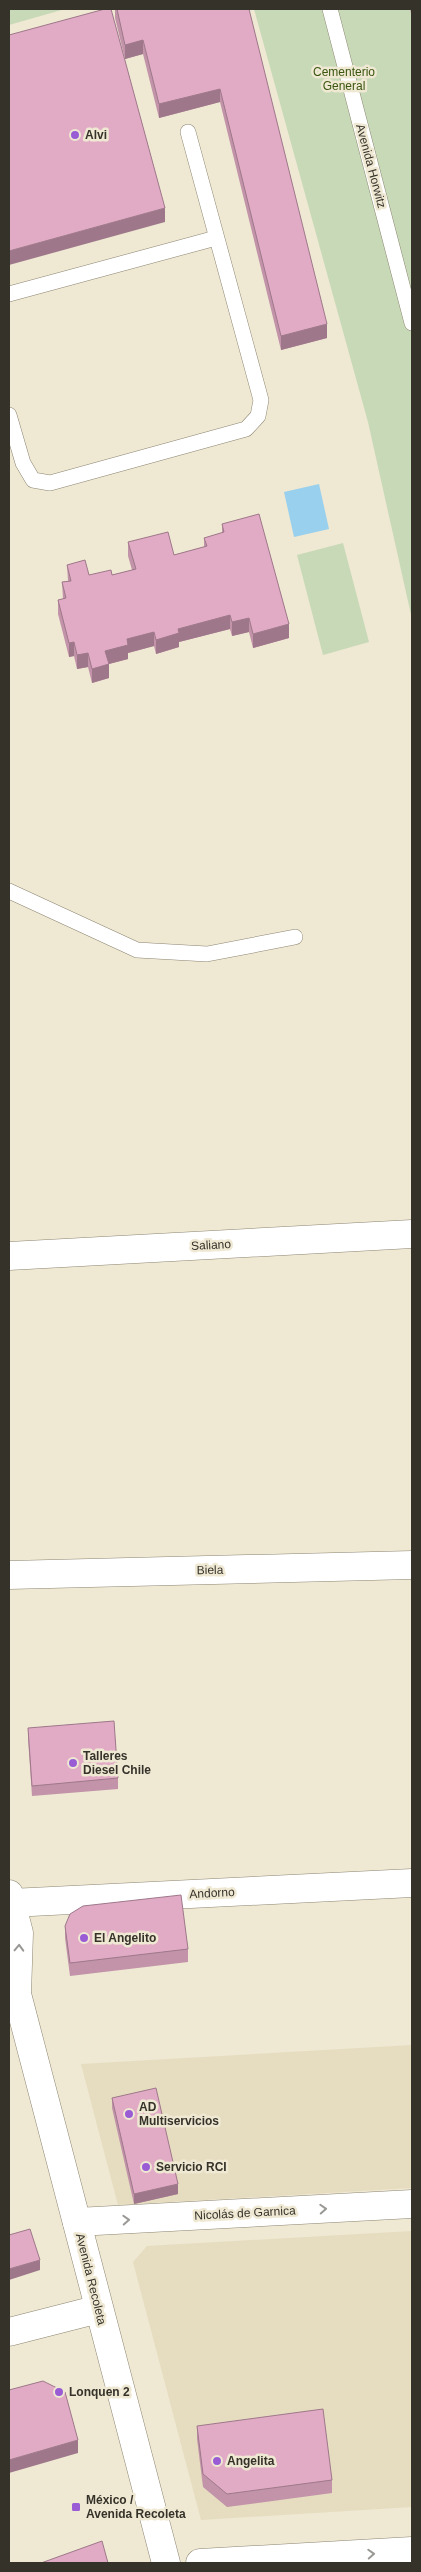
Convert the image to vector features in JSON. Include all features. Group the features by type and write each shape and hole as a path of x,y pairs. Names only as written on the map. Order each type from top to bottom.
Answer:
{"street":[{"name":"Saliano","path":"9,1256 412,1234"},
{"name":"Biela","path":"9,1575 412,1565"},
{"name":"Andorno","path":"10,1899 412,1883"},
{"name":"Avenida Recoleta","path":"10,1899 19,1934 13,1988 17,2022 77,2222 166,2563"},
{"name":"Nicolás de Garnica","path":"77,2222 412,2204"},
{"path":"9,2332 99,2309"},
{"path":"200,2563 412,2551"}],"lane":[{"name":"Avenida Horwitz","path":"330,9 412,323"},
{"path":"9,415 23,463 33,480 50,484 246,429 258,416 261,400 188,132"},
{"path":"9,294 216,238"},
{"path":"9,891 137,950 207,954 295,937"}],"shaded area":[{"path":"412,2045 412,2188 118,2205 81,2064"},
{"path":"412,2231 412,2507 201,2520 133,2262 147,2246"}],"green space":[{"path":"9,9 65,9 9,25"},
{"name":"Cementerio General","path":"254,9 412,9 412,619 368,422"},
{"path":"343,543 369,642 323,655 297,555"}],"water":[{"path":"319,484 329,529 294,537 284,492"}],"building":[{"name":"Alvi","path":"111,9 165,208 9,251 9,35"},
{"path":"117,9 249,9 327,324 281,336 220,89 159,104 143,40 125,45"},
{"path":"259,514 289,624 253,634 249,618 232,622 230,615 178,629 179,633 156,640 154,632 127,639 128,645 105,651 109,664 92,669 88,653 77,655 74,642 69,643 58,600 66,598 62,582 71,581 67,565 85,560 89,575 111,570 112,575 136,569 128,542 168,532 174,555 207,546 204,538 224,532 222,524"},
{"name":"Talleres Diesel Chile","path":"114,1721 118,1778 32,1786 28,1728"},
{"path":"181,1895 188,1949 70,1963 65,1926 70,1914 83,1906"},
{"path":"156,2088 178,2184 134,2194 112,2098"},
{"path":"30,2229 40,2260 9,2269 9,2235"},
{"path":"43,2381 65,2392 78,2440 9,2460 9,2390"},
{"path":"323,2409 332,2480 227,2494 203,2474 197,2426"},
{"path":"102,2541 108,2563 41,2563"}],"place":[{"name":"Alvi","path":"75,135"},
{"name":"Talleres Diesel Chile","path":"73,1763"},
{"name":"El Angelito","path":"84,1938"},
{"name":"AD Multiservicios","path":"129,2114"},
{"name":"Servicio RCI","path":"146,2167"},
{"name":"Lonquen 2","path":"59,2392"},
{"name":"Angelita","path":"217,2461"},
{"name":"México / Avenida Recoleta","path":"76,2507"}]}
